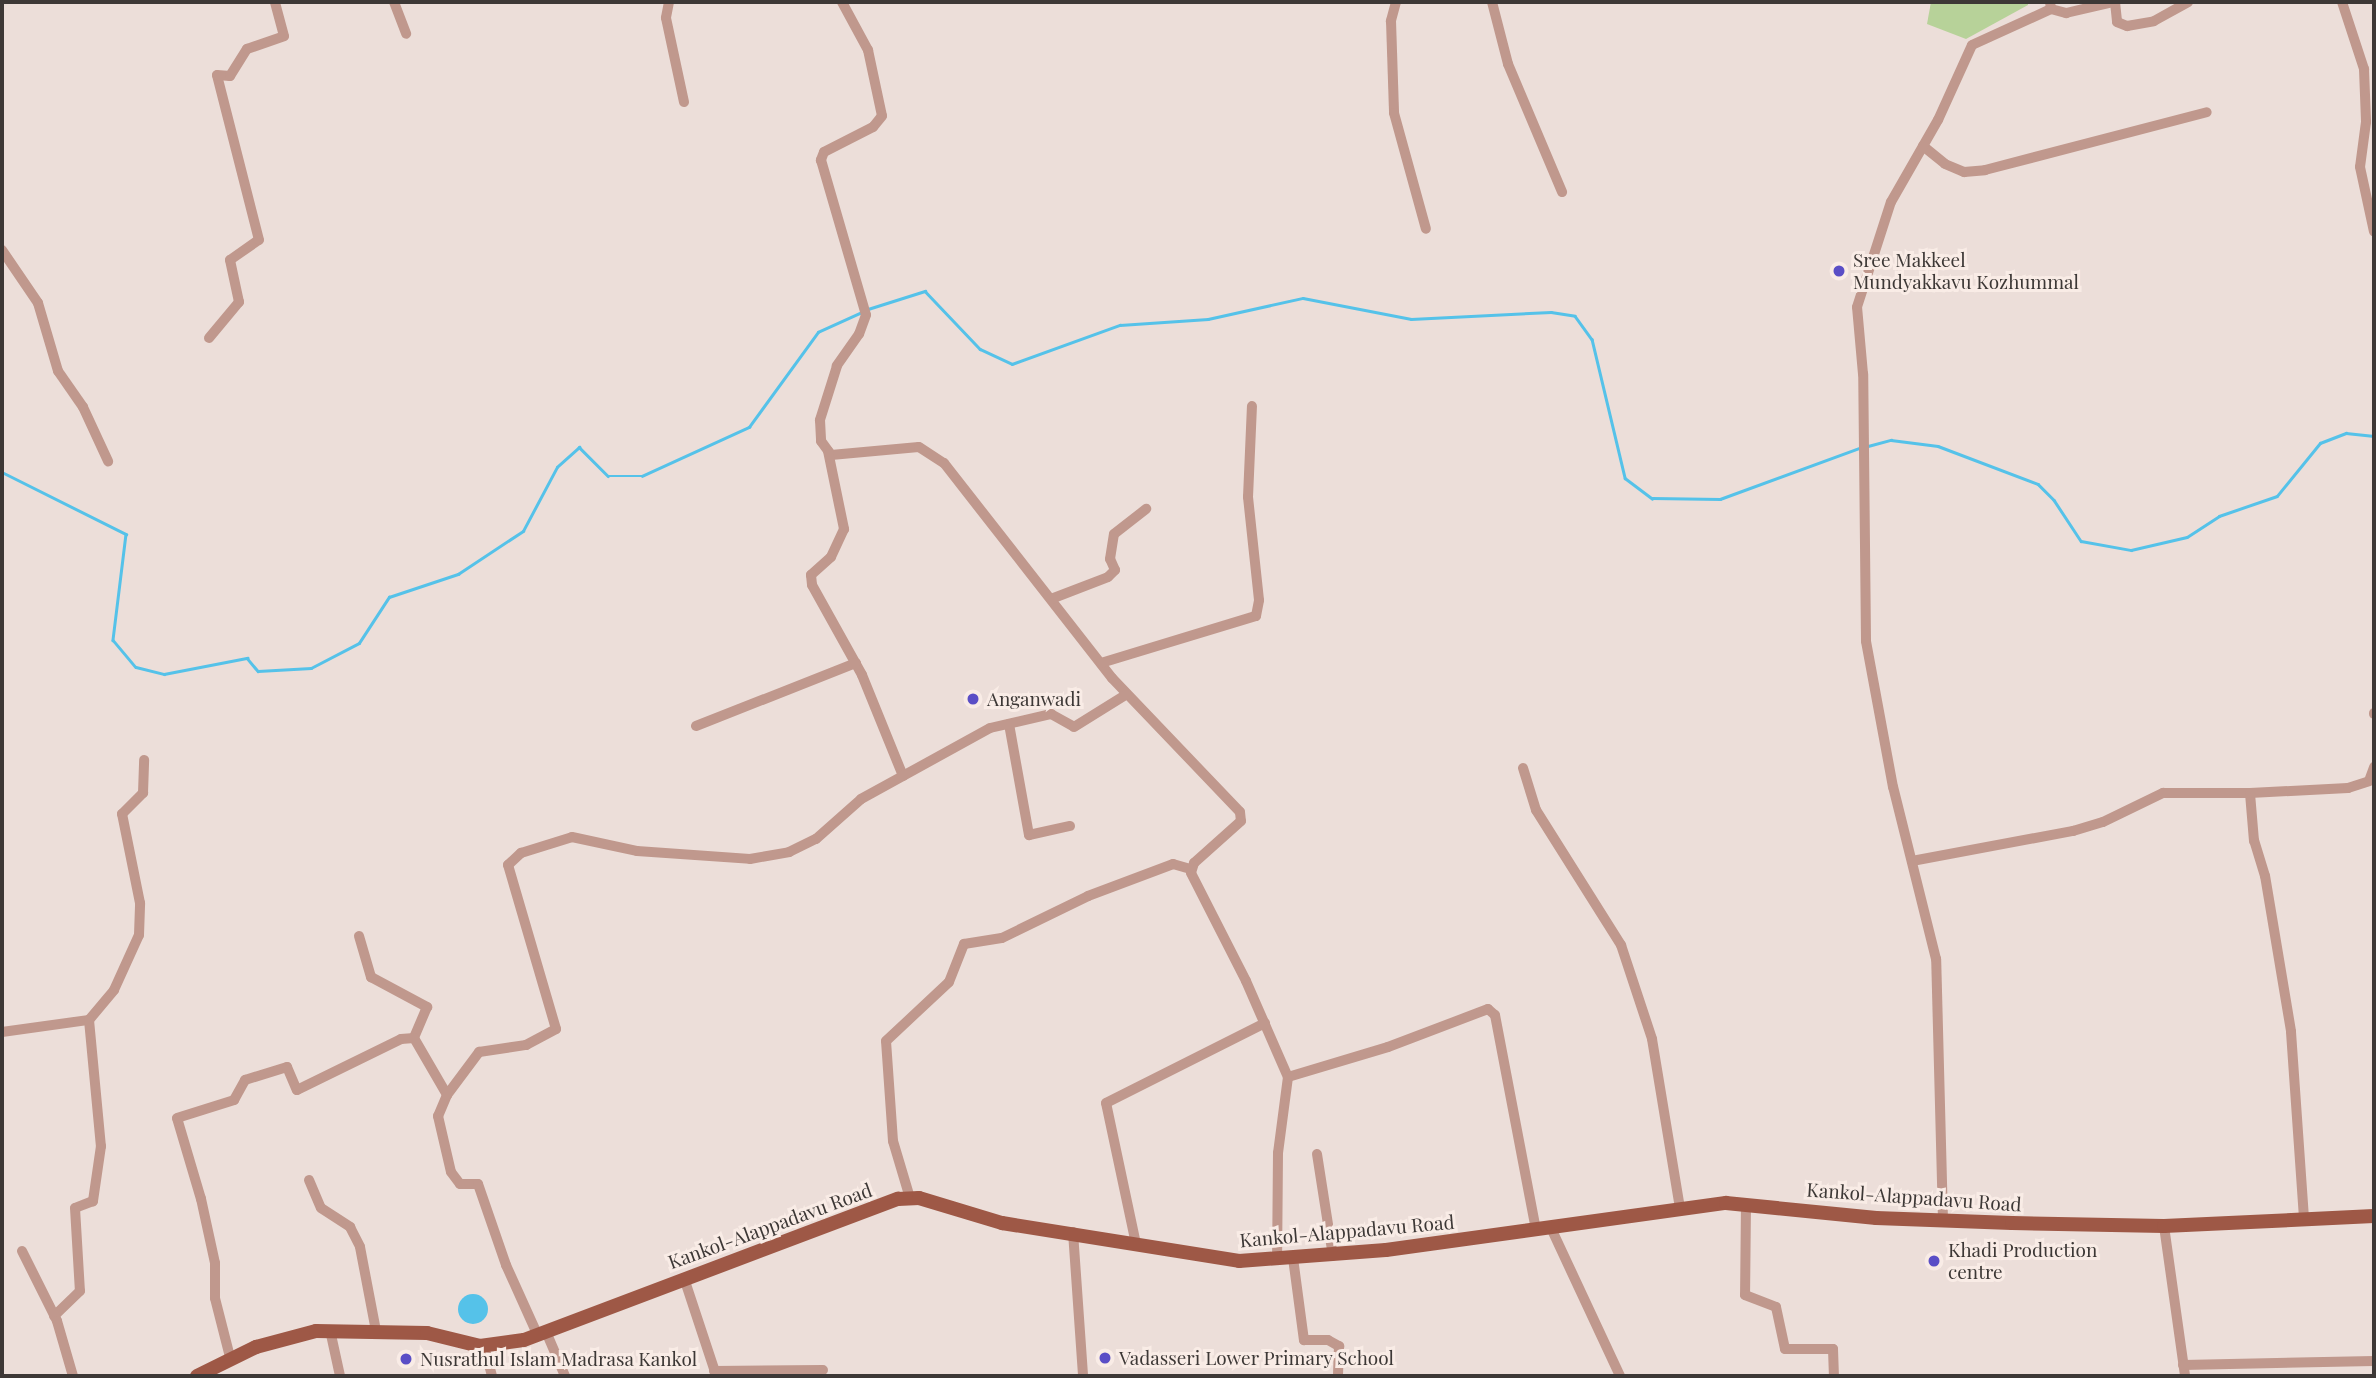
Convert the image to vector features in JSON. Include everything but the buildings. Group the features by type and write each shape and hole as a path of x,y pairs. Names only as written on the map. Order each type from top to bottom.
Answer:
{"main road":[{"name":"Kankol-Alappadavu Road","path":"197,1376 230,1357 288,1336 330,1331 427,1333 484,1346 542,1335 856,1212 910,1198 1002,1223 1073,1232 1239,1261 1333,1256 1544,1229 1680,1208 1746,1204 1943,1220 2164,1226 2374,1216"}],"street":[{"path":"209,338 239,302 230,260 259,240 217,75 230,76 247,49 284,36 275,2"},
{"path":"394,2 406,34"},
{"path":"669,2 666,18 684,102"},
{"path":"842,2 868,50 882,116 873,127 824,152 820,167 864,310 859,334 837,366 820,420 821,441 828,452 844,529 831,557 811,575 856,663 903,776"},
{"path":"1396,2 1391,21 1394,113 1426,229"},
{"path":"1492,2 1508,64 1562,192"},
{"path":"1943,1220 1936,959 1912,861 1866,641 1863,374 1857,307 1891,202 1923,146 1972,46 2051,6 2066,13 2114,2 2117,22 2127,26 2154,21 2188,2"},
{"path":"2342,2 2364,69 2366,122 2360,167 2374,232"},
{"path":"1923,146 1945,164 1964,172 1985,170 2207,112"},
{"path":"2,250 38,303 58,371 83,407 108,461"},
{"path":"1101,663 1255,616 1259,600 1248,497 1252,406"},
{"path":"828,452 845,454 919,447 944,463 1127,694 1240,812 1241,821 1191,869"},
{"path":"1051,599 1108,577 1115,570 1110,559 1114,534 1146,509"},
{"path":"696,726 856,663"},
{"path":"565,1376 506,1265 478,1184 460,1184 451,1172 438,1116 447,1095 478,1052 526,1045 556,1029 508,865 521,853 572,837 637,851 750,859 789,852 816,839 850,806 990,728 1051,713 1074,727 1127,694"},
{"path":"1009,724 1030,835 1070,826"},
{"path":"2,1032 89,1020 114,990 139,935 140,904 122,814 143,793 144,760"},
{"path":"1912,861 2073,831 2103,822 2163,793 2250,793 2348,788 2369,781 2374,767"},
{"path":"1522,768 1536,810 1621,946 1652,1039 1680,1208"},
{"path":"2250,793 2254,841 2265,876 2291,1031 2304,1218"},
{"path":"910,1198 893,1141 886,1041 948,982 964,944 1002,938 1088,896 1173,864 1191,869 1288,1077 1278,1153 1277,1259"},
{"path":"359,936 372,977 427,1007 414,1038"},
{"path":"1288,1077 1388,1047 1488,1009 1494,1014 1544,1229 1620,1376"},
{"path":"54,1316 80,1291 75,1208 93,1201 101,1146 89,1020"},
{"path":"1136,1244 1106,1103 1265,1023"},
{"path":"414,1038 447,1095"},
{"path":"230,1357 215,1298 215,1263 201,1199 177,1118 234,1100 245,1080 287,1067 297,1090 401,1039 414,1038"},
{"path":"1317,1154 1333,1256"},
{"path":"309,1180 321,1208 351,1227 360,1247 376,1331"},
{"path":"1746,1204 1745,1294 1776,1307 1785,1349 1833,1349 1834,1376"},
{"path":"2164,1226 2184,1371 2297,1359 2374,1361"},
{"path":"1073,1232 1083,1376"},
{"path":"22,1251 54,1316 74,1376"},
{"path":"1293,1258 1304,1340 1328,1340 1339,1346 1338,1376"},
{"path":"684,1278 715,1373 823,1370"},
{"path":"330,1331 340,1376"},
{"path":"484,1346 492,1376"}],"green space":[{"path":"1931,2 2028,2 2028,5 1966,39 1927,24"}],"water":[{"path":"473,1294 484,1298 488,1309 484,1320 473,1324 462,1320 458,1309 462,1298"}],"waterway":[{"path":"868,309 925,291 980,349 1012,364 1120,325 1208,319 1303,298 1411,319 1551,312 1575,316 1592,339 1625,478 1652,498 1720,499 1862,447"},
{"path":"2,472 126,534 113,640 136,667 164,674 247,658 258,671 311,668 359,643 389,597 458,574 523,531 557,467 579,447 608,476 642,476 749,427 818,332 862,312"},
{"path":"1868,446 1891,440 1938,446 2038,484 2054,500 2081,541 2131,550 2187,537 2219,516 2277,496 2320,443 2346,433 2374,436"}],"place":[{"name":"Sree Makkeel Mundyakkavu Kozhummal","path":"1839,271"},
{"name":"Anganwadi","path":"973,699"},
{"name":"Khadi Production centre","path":"1934,1261"},
{"name":"Vadasseri Lower Primary School","path":"1105,1358"},
{"name":"Nusrathul Islam Madrasa Kankol","path":"406,1359"}]}
